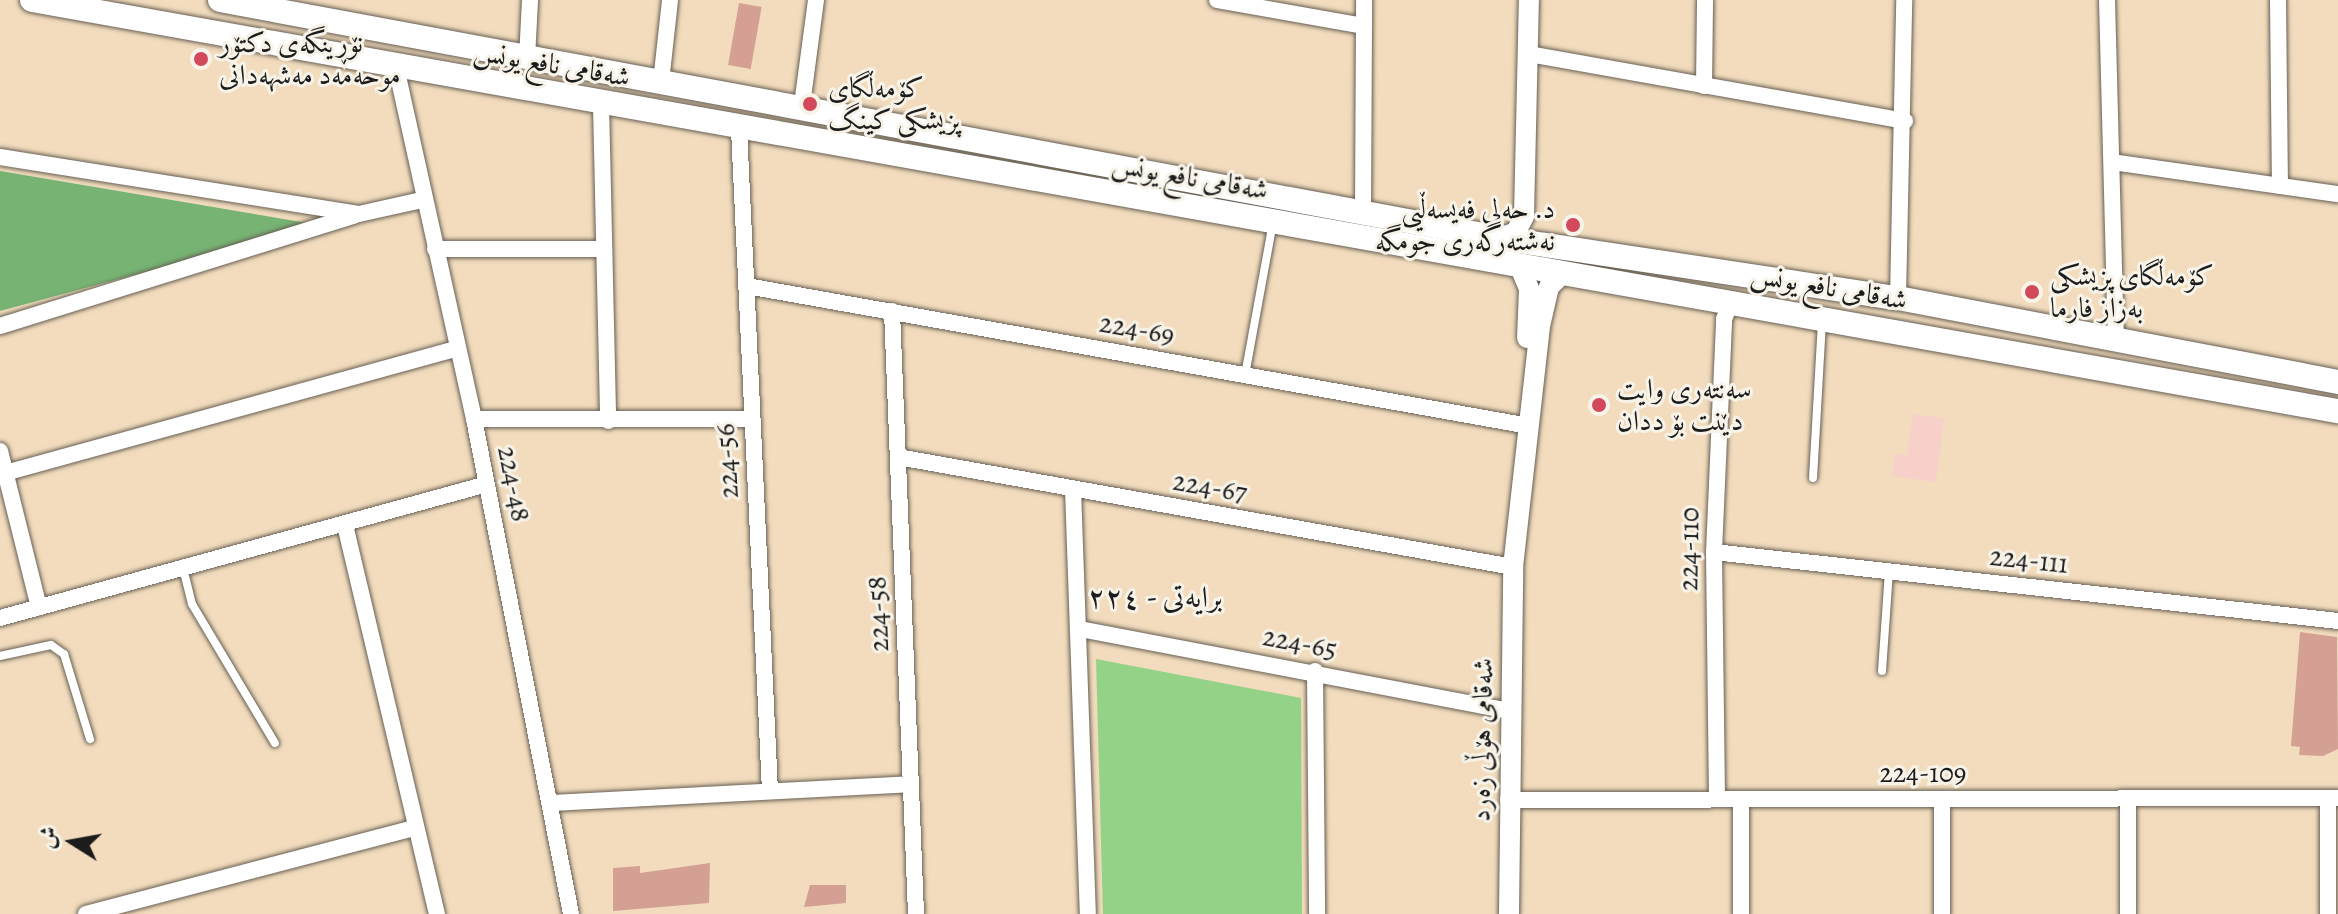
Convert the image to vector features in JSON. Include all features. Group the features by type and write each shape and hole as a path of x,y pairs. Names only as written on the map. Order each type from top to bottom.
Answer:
{"main road":[{"name":"شەقامی نافع یونس","path":"32,0 739,129 1732,300 2338,411"},
{"name":"شەقامی نافع یونس","path":"220,0 527,58 802,105 1499,238 1898,298 2338,382"},
{"path":"940,132 941,164"}],"street":[{"path":"527,58 530,0"},
{"path":"661,82 670,0"},
{"path":"802,105 816,0"},
{"path":"1217,0 1364,26"},
{"path":"1363,212 1364,0"},
{"path":"1499,238 1516,232 1524,216 1529,0"},
{"path":"1704,86 1705,0"},
{"path":"1898,298 1905,121 1904,0"},
{"path":"2107,0 2116,339"},
{"path":"2278,0 2280,186"},
{"path":"1529,54 1905,121"},
{"name":"224-48","path":"396,67 455,349 474,419 571,914"},
{"path":"601,104 601,249 608,421"},
{"name":"224-56","path":"739,129 750,419 770,791"},
{"path":"0,157 359,214"},
{"path":"2112,162 2338,194"},
{"path":"0,326 359,214 422,200"},
{"path":"1524,216 1533,234 1550,245"},
{"path":"435,249 601,249"},
{"name":"شەقامی هۆڵی زەرد","path":"1513,567 1509,558 1529,289 1519,265"},
{"name":"شەقامی هۆڵی زەرد","path":"1509,914 1513,567 1540,326 1549,287 1564,272"},
{"name":"224-69","path":"747,286 1518,424"},
{"name":"224-110","path":"1717,799 1714,552 1724,319 1732,300"},
{"name":"224-58","path":"892,311 916,914"},
{"path":"5,473 455,349"},
{"path":"474,419 750,419"},
{"path":"0,451 39,607"},
{"name":"224-67","path":"898,457 1513,567"},
{"path":"0,618 487,484"},
{"path":"1073,489 1088,914"},
{"path":"345,525 413,828 437,914"},
{"name":"224-111","path":"1714,552 2338,621"},
{"name":"224-65","path":"1080,629 1315,671 1510,711"},
{"path":"1315,671 1317,914"},
{"path":"550,803 911,784"},
{"path":"2328,914 2333,798"},
{"name":"224-109","path":"1508,800 2333,798"},
{"path":"1741,799 1741,914"},
{"path":"1942,799 1942,914"},
{"path":"2128,799 2128,914"},
{"path":"86,914 413,828"}],"lane":[{"path":"1245,375 1273,222"},
{"path":"1813,478 1817,336 1824,317"},
{"path":"182,568 192,604 275,743"},
{"path":"1882,671 1889,570"},
{"path":"0,656 51,645 64,654 90,739"}],"shaded area":[{"path":"1913,414 1944,418 1936,482 1892,476 1895,454 1907,455"}],"green space":[{"path":"0,171 319,225 0,311"},
{"path":"1096,659 1301,698 1302,914 1103,914"}],"building":[{"path":"739,3 762,7 751,69 728,65"},
{"path":"2300,632 2337,637 2338,749 2323,756 2299,755 2300,747 2291,746"},
{"path":"710,863 709,903 613,911 613,868 640,866 640,873"},
{"path":"810,885 846,885 846,903 804,907"}],"place":[{"name":"نۆڕینگەی دکتۆر موحەمەد مەشهەدانی","path":"201,59"},
{"name":"کۆمەڵگای پزیشکی کینگ","path":"810,104"},
{"name":"د. حەلی فەیسەڵیی نەشتەرگەری جومگە","path":"1573,225"},
{"name":"کۆمەڵگای پزیشکی بەزاز فارما","path":"2032,292"},
{"name":"سەنتەری وایت دێنت بۆ ددان","path":"1599,405"}],"district":[{"name":"برایەتی - ٢٢٤","path":"1155,597"}]}
